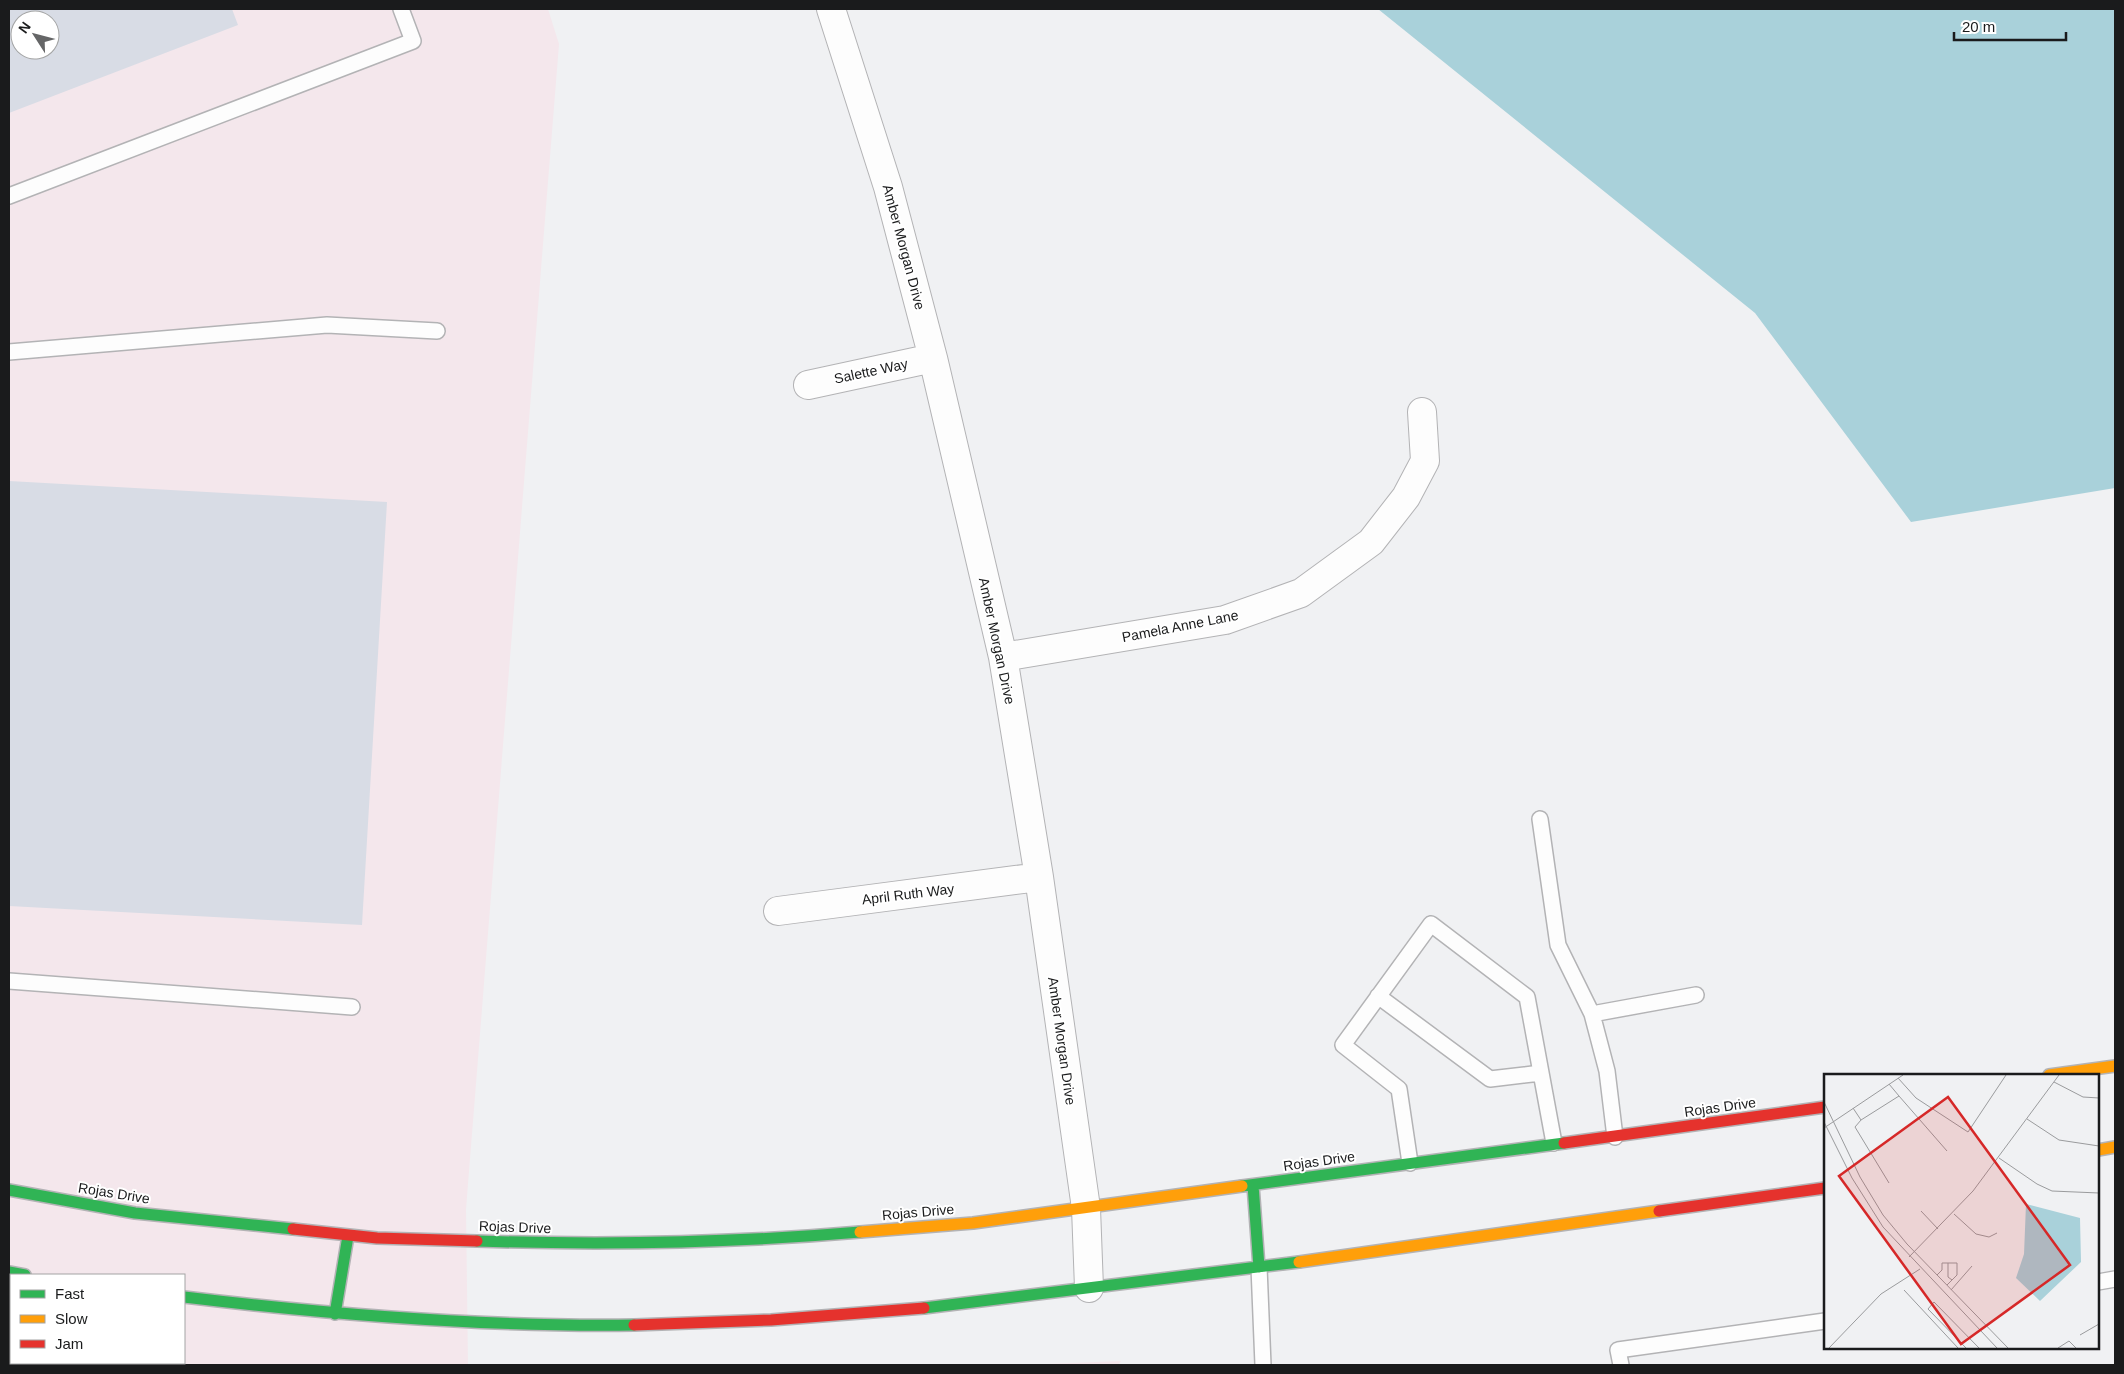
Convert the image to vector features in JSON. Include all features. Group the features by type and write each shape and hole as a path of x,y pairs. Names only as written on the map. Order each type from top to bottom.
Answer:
{"main road":[{"path":"2056,1074 2115,1066"},
{"name":"Rojas Drive","path":"9,1190 135,1213 376,1238 585,1244 770,1240 973,1223 1554,1143 1616,1137 1824,1107"},
{"path":"2099,1150 2115,1147"},
{"path":"1253,1185 1259,1267"},
{"path":"185,1297 335,1314 417,1320 554,1324 682,1323 820,1317 940,1307 1259,1267 1824,1188"},
{"path":"335,1314 348,1236"}],"street":[{"name":"Amber Morgan Drive","path":"831,9 888,187 933,358 1003,656 1039,877 1086,1208 1089,1288"},
{"name":"Salette Way","path":"808,384 933,358"},
{"name":"Pamela Anne Lane","path":"1003,656 1225,620 1301,593 1370,542 1406,497 1425,461 1422,412"},
{"name":"April Ruth Way","path":"778,911 1039,877"}],"lane":[{"path":"9,196 413,41 401,9"},
{"path":"9,352 327,324 437,331"},
{"path":"1540,819 1558,945 1592,1014 1608,1071 1616,1137"},
{"path":"1410,1163 1399,1089 1343,1045 1431,924 1527,997 1554,1143"},
{"path":"9,981 352,1007"},
{"path":"1592,1014 1696,995"},
{"path":"1378,996 1490,1079 1541,1073"},
{"path":"1259,1267 1263,1365"},
{"path":"2099,1282 2115,1279"},
{"path":"1621,1365 1618,1350 1824,1320"}],"shaded area":[{"path":"9,9 548,9 559,44 466,1209 468,1365 9,1365"},
{"path":"1121,1361 1118,1365 1023,1365"}],"water":[{"path":"1378,9 2115,9 2115,488 1911,522 1755,313"}],"building":[{"path":"9,9 232,9 238,25 9,113"},
{"path":"9,481 387,502 362,925 9,906"}],"traffic: fast":[{"path":"1242,1186 1564,1143"},
{"path":"1253,1185 1259,1267"},
{"path":"9,1190 135,1213 293,1229"},
{"path":"477,1241 669,1242 765,1239 860,1232"},
{"path":"335,1314 348,1236"},
{"path":"924,1308 1299,1262"},
{"path":"9,1272 20,1274"},
{"path":"185,1297 352,1314 465,1322 634,1325"}],"traffic: slow":[{"path":"2056,1074 2115,1066"},
{"path":"2099,1150 2115,1147"},
{"path":"860,1232 973,1223 1242,1186"},
{"path":"1299,1262 1659,1211"}],"traffic: jam":[{"path":"1564,1143 1824,1107"},
{"path":"1659,1211 1824,1188"},
{"path":"293,1229 377,1238 477,1241"},
{"path":"634,1325 771,1320 924,1308"}]}
